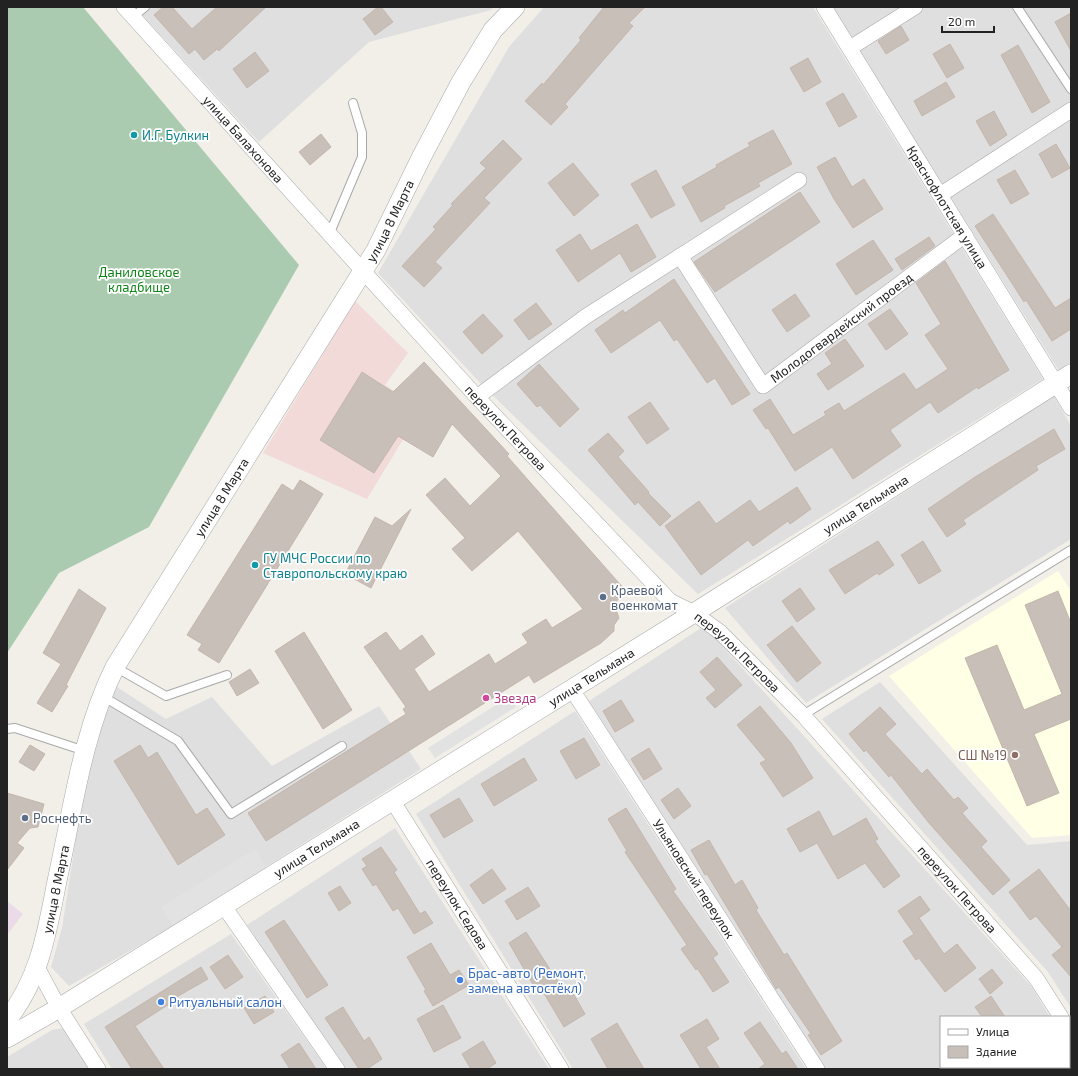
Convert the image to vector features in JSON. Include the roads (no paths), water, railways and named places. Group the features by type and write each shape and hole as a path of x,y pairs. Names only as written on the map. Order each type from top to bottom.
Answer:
{"street":[{"name":"улица 8 Марта","path":"7,1020 31,984 45,943 85,751 101,696 115,668 376,250 422,156 461,82 493,30 515,7"},
{"name":"Краснофлотская улица","path":"824,7 965,235 1064,379 1071,408"},
{"path":"850,48 915,7"},
{"name":"улица Балахонова","path":"128,12 329,235 363,269"},
{"path":"940,194 1071,110"},
{"path":"477,397 585,316 799,180"},
{"name":"Молодогвардейский проезд","path":"680,256 764,386 965,235"},
{"name":"переулок Петрова","path":"363,269 477,397 670,601 694,613 720,632 803,715 1036,978 1060,1016"},
{"name":"улица Тельмана","path":"7,1038 59,1008 223,904 694,613 1064,379"},
{"name":"Ульяновский переулок","path":"572,688 817,1069"},
{"name":"переулок Седова","path":"392,800 561,1069"},
{"path":"223,904 337,1069"},
{"path":"37,967 59,1008 98,1069"}],"lane":[{"path":"128,12 145,7"},
{"path":"1017,7 1071,89"},
{"path":"329,235 362,157 362,133 353,103"},
{"path":"803,715 1071,550"},
{"path":"115,668 166,696 227,675"},
{"path":"101,696 178,741 231,814 342,746"},
{"path":"7,729 14,728 85,751"}],"place":[{"name":"И.Г. Булкин","path":"134,135"},
{"name":"ГУ МЧС России по Ставропольскому краю","path":"255,565"},
{"name":"Краевой военкомат","path":"603,597"},
{"name":"Звезда","path":"486,698"},
{"name":"СШ №19","path":"1015,755"},
{"name":"Роснефть","path":"25,818"},
{"name":"Брас-авто (Ремонт, замена автостёкл)","path":"460,980"},
{"name":"Ритуальный салон","path":"161,1002"}],"park label":[{"name":"Даниловское кладбище","path":"139,280"}]}
